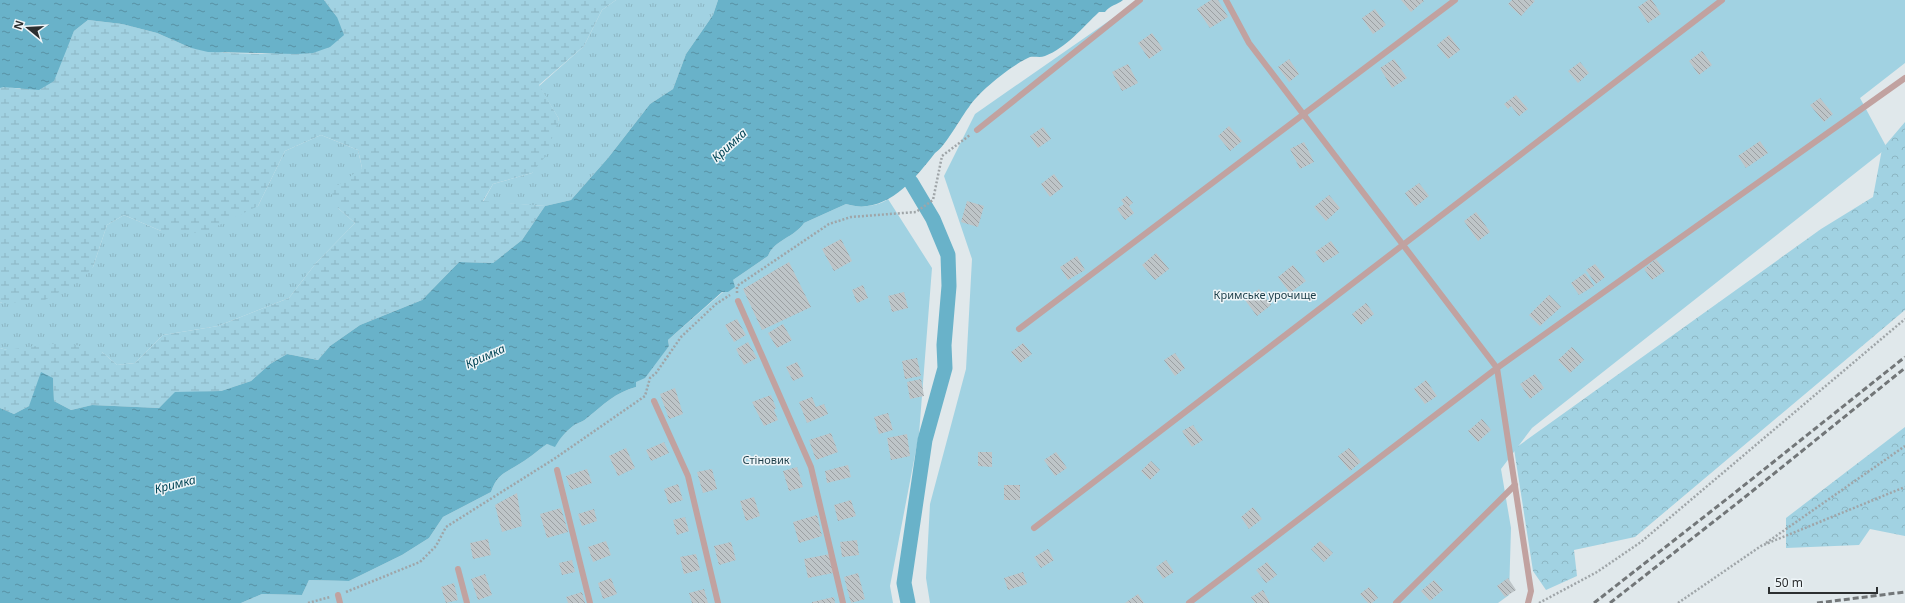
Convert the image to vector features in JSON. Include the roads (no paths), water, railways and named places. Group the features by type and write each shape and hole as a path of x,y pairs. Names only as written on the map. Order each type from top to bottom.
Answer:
{"lane":[{"path":"977,130 1140,0"},
{"path":"1226,0 1249,43 1497,368 1531,591 1528,603"},
{"path":"1019,329 1455,0"},
{"path":"1034,528 1722,0"},
{"path":"1189,603 1497,368 1905,78"},
{"path":"738,301 811,467 843,603"},
{"path":"654,401 688,476 718,603"},
{"path":"557,470 590,603"},
{"path":"1396,603 1515,485"},
{"path":"458,569 466,603"},
{"path":"338,595 340,603"}],"water":[{"path":"0,0 324,0 337,17 344,35 330,47 313,53 208,52 191,48 157,33 122,24 88,20 74,31 54,81 39,90 0,88"},
{"name":"Кримка","path":"718,0 1123,0 1105,12 1099,12 1074,37 1060,48 1045,56 1030,57 1006,72 988,86 980,93 939,150 918,174 897,193 886,200 873,205 860,206 846,204 804,223 795,232 775,246 768,256 733,280 735,287 728,292 722,292 668,340 669,346 645,378 636,382 636,387 622,392 604,404 586,419 573,426 564,434 555,447 547,444 524,461 504,473 498,478 491,492 443,517 429,538 402,555 349,581 309,580 302,595 262,594 241,603 0,603 0,408 14,414 29,406 41,372 53,378 54,401 71,410 92,405 159,408 175,392 221,391 251,381 270,364 287,354 318,360 330,346 360,325 422,300 459,262 493,263 522,240 545,206 571,200 608,158 650,104 673,89 686,54 713,15"}],"waterway":[{"path":"908,603 904,583 925,440 945,368 944,345 949,286 948,255 933,219 911,182"}],"railway":[{"path":"1594,603 1905,357"},
{"path":"1610,603 1745,497 1905,368"},
{"path":"1817,603 1905,592"}],"park label":[{"name":"Кримське урочище","path":"1265,294"},
{"name":"Стіновик","path":"766,459"}]}
